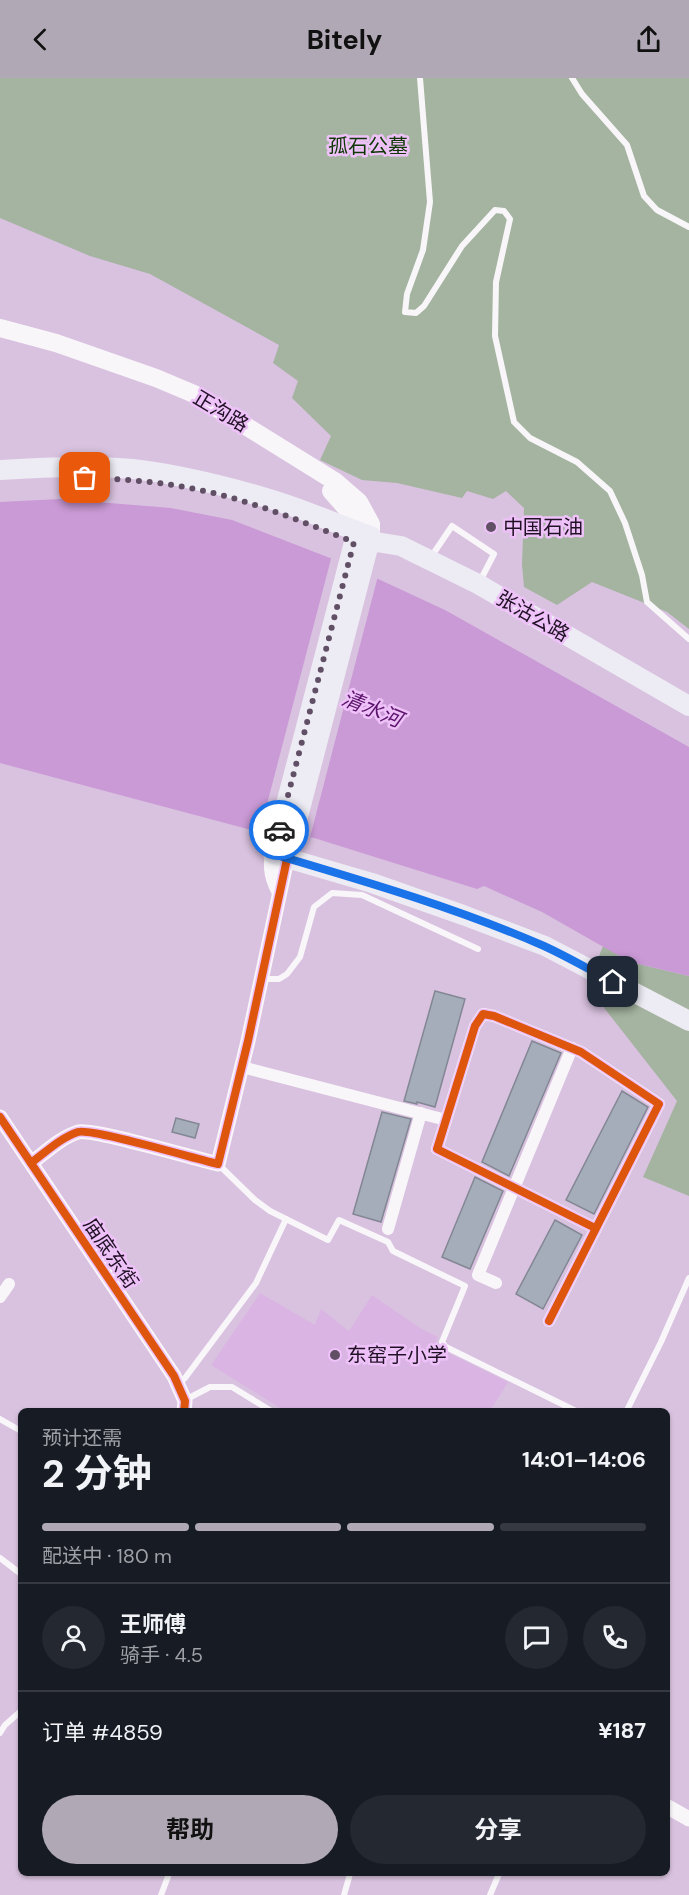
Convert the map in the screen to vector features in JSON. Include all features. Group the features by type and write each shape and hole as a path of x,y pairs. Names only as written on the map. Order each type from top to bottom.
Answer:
{"main road":[{"name":"正沟路","path":"0,328 56,343 156,378 194,394 342,487 359,502 367,514 371,524 364,539"},
{"name":"正沟路","path":"0,339 54,352 189,400 236,427 330,489 354,517 364,539"},
{"path":"0,470 62,467 132,469 192,478 311,512 364,539"},
{"path":"0,479 61,477 131,479 191,488 271,509 364,539"},
{"path":"364,539 285,837 289,859 372,883 545,946 689,1021"},
{"name":"张沽公路","path":"364,539 400,546 478,585 689,706"}],"street":[{"path":"32,1163 62,1140 80,1131 105,1135 218,1164 242,1067 279,892 274,882 270,863 289,859"},
{"path":"549,1321 659,1104 581,1052 494,1016 483,1014 475,1026 437,1149 595,1228"},
{"path":"496,1283 478,1275 572,1048"},
{"path":"242,1067 446,1119"},
{"path":"388,1229 421,1113"},
{"name":"庙底东街","path":"0,1117 174,1376 184,1406"},
{"path":"0,1297 9,1284"},
{"path":"670,1808 689,1819"}],"lane":[{"path":"420,78 430,202 423,250 407,294 405,312 416,313 424,306 462,246 495,210 504,211 510,219 496,282 495,336 514,422 530,438 577,462 610,491 625,523 642,575 647,602 689,639"},
{"path":"572,78 582,94 627,145 644,196 657,210 689,227"},
{"path":"429,560 452,526 495,554 478,585"},
{"path":"261,979 279,979 286,974 300,957 314,907 332,893 362,895 478,949"},
{"path":"218,1164 255,1200 328,1240 339,1220 388,1242 393,1251 465,1286 442,1342 446,1347 570,1408"},
{"path":"177,1384 185,1378 256,1283 286,1219"},
{"path":"628,1408 661,1342 689,1278"},
{"path":"184,1406 210,1387 232,1387 266,1408"},
{"path":"0,1419 18,1429"},
{"path":"0,1558 18,1572"},
{"path":"0,1733 18,1714"},
{"path":"161,1895 168,1876"},
{"path":"344,1895 349,1876"},
{"path":"490,1895 499,1876"}],"shaded area":[{"name":"东窑子小学","path":"260,1293 315,1325 321,1309 349,1331 372,1295 420,1328 438,1337 434,1346 508,1382 492,1408 280,1408 211,1365"}],"green space":[{"name":"孤石公墓","path":"0,78 689,78 689,629 667,612 592,582 557,605 524,587 522,564 524,508 506,491 493,499 467,491 462,498 397,483 362,480 320,460 331,436 292,398 298,381 273,363 279,345 150,274 90,256 0,218"},
{"path":"603,946 630,962 689,976 689,1196 643,1177 677,1101 587,986"}],"water":[{"name":"清水河","path":"60,499 171,508 232,520 348,565 445,610 689,747 689,976 630,962 542,912 484,886 477,889 311,837 308,845 0,763 0,502"}],"pier":[{"path":"332,555 378,576 308,845 260,831"}],"building":[{"path":"435,991 465,999 435,1107 404,1101"},
{"path":"532,1041 561,1053 509,1176 482,1162"},
{"path":"622,1091 648,1107 594,1214 566,1200"},
{"path":"382,1112 411,1119 381,1222 353,1214"},
{"path":"176,1118 199,1124 195,1138 172,1132"},
{"path":"475,1177 503,1191 470,1269 442,1257"},
{"path":"555,1220 582,1235 543,1309 516,1294"}],"cycle path":[{"path":"31,1163 65,1138 78,1132 87,1132 218,1164 248,1041 287,859"},
{"path":"549,1321 659,1104 581,1052 494,1016 483,1014 475,1026 437,1149 595,1228"},
{"path":"0,1117 174,1376 185,1401 184,1408"}],"way so far":[{"path":"85,478 131,479 191,488 271,509 354,542 279,830"}],"place":[{"name":"中国石油","path":"491,527"},
{"name":"东窑子小学","path":"335,1355"}],"route":[{"path":"279,830 273,854 372,883 463,915 545,946 613,982"}]}
